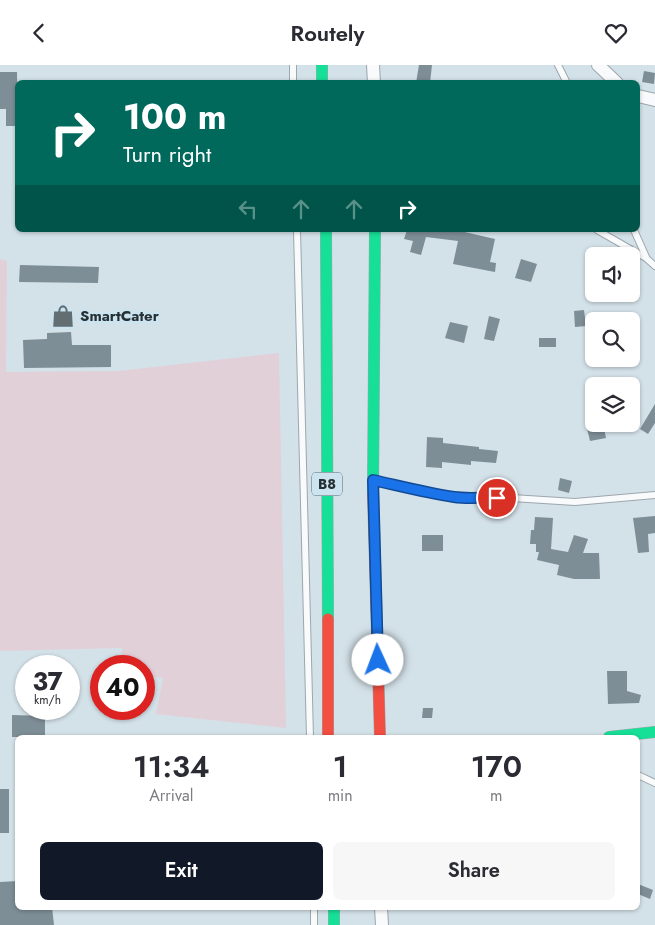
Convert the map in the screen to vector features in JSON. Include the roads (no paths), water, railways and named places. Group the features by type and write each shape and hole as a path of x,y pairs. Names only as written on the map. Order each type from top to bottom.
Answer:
{"main road":[{"path":"322,65 322,80"},
{"path":"327,80 328,65"},
{"name":"B8","path":"326,232 328,735"},
{"path":"375,232 373,480 380,735"},
{"path":"627,735 655,732"},
{"path":"334,910 334,925"}],"street":[{"path":"373,65 374,80"},
{"path":"598,65 614,80"},
{"path":"640,96 655,100"},
{"path":"381,910 382,925"}],"lane":[{"path":"293,65 293,80"},
{"path":"558,65 566,80"},
{"path":"297,232 310,735"},
{"path":"600,232 646,258 655,266"},
{"path":"635,232 646,258"},
{"path":"373,480 456,497 478,496 574,502 655,495"},
{"path":"640,776 655,783"},
{"path":"314,910 314,925"}],"place":[{"name":"SmartCater","path":"63,316"}]}
